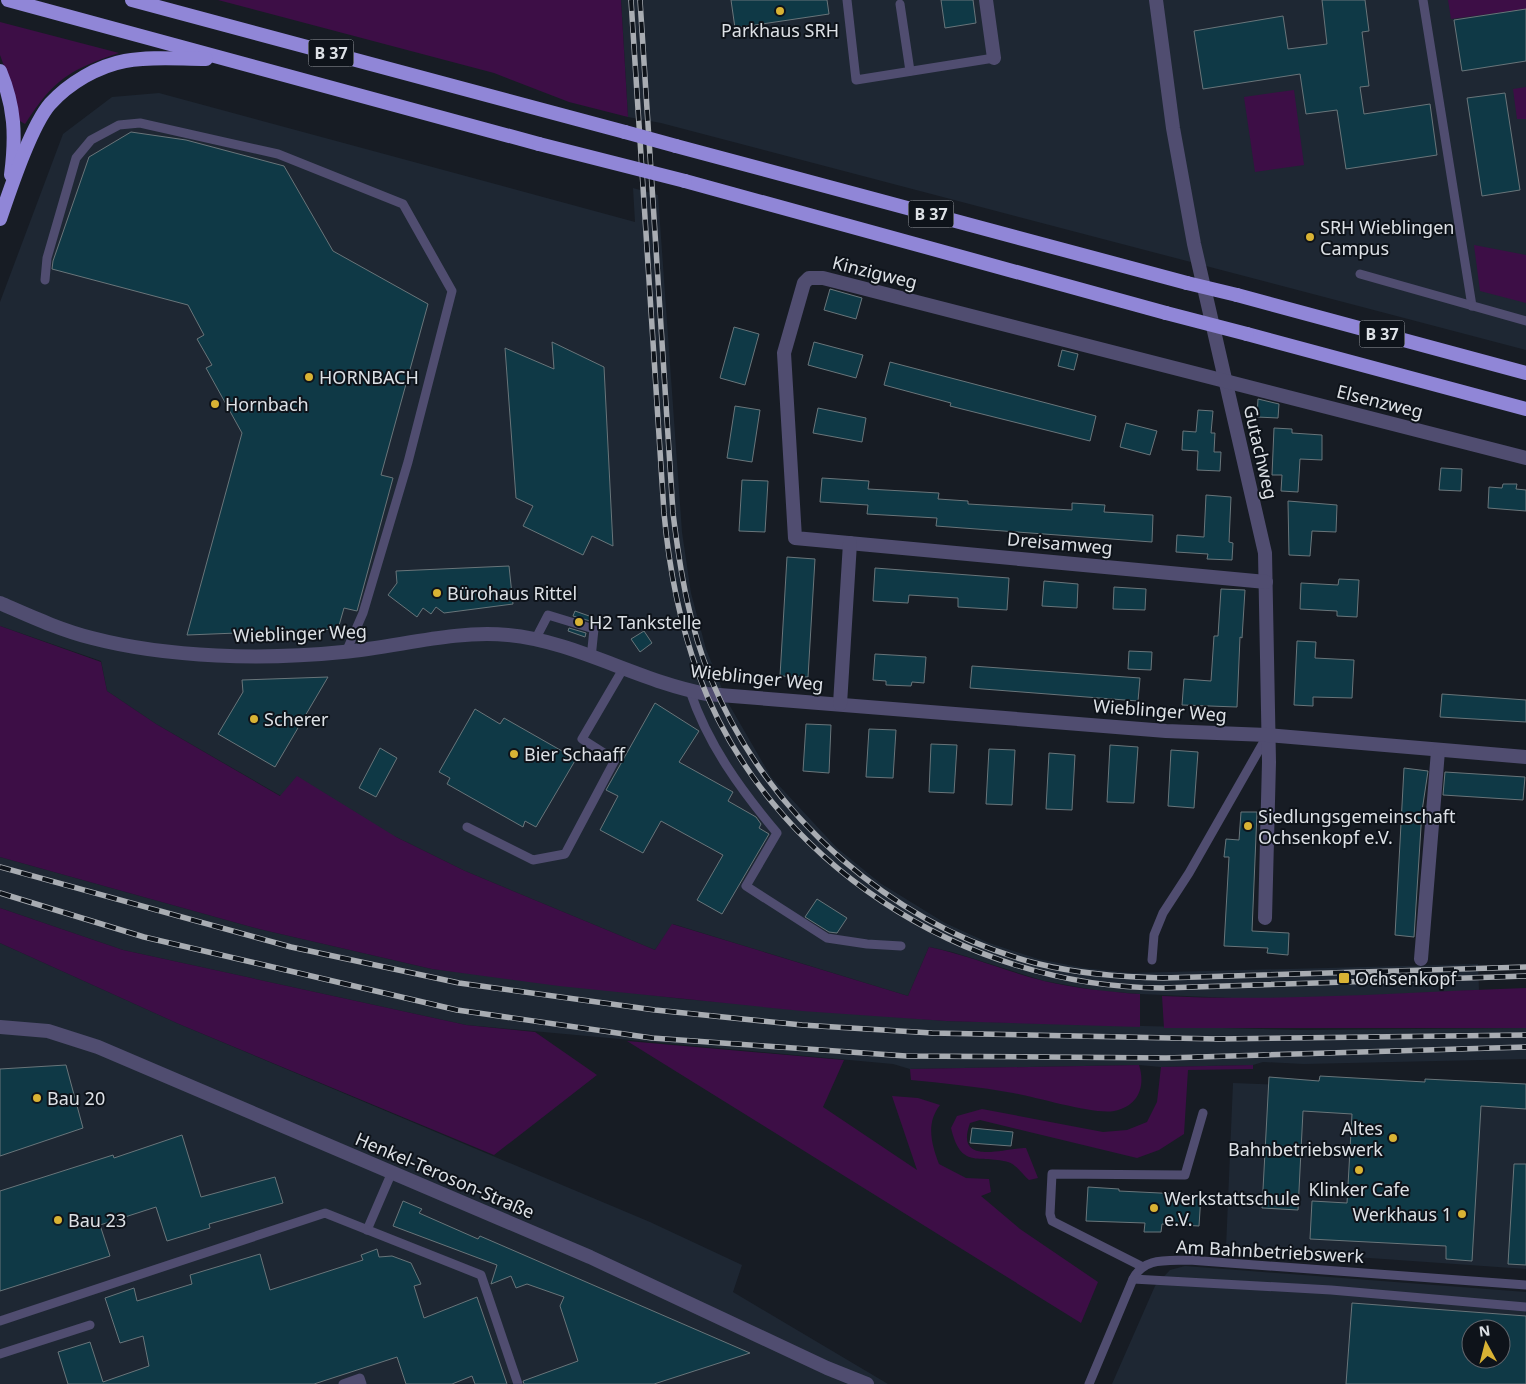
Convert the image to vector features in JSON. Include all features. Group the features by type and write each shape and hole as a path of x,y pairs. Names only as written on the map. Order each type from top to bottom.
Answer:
{"highway":[{"name":"B 37","path":"8,0 1526,409"},
{"name":"B 37","path":"132,0 1526,373"},
{"name":"B 37","path":"9,193 38,123 49,105 66,89 98,69 125,61 224,59"},
{"path":"0,71 8,88 16,138 9,193 0,219"}],"street":[{"path":"986,0 994,58"},
{"name":"Gutachweg","path":"1156,0 1173,128 1185,196 1224,381 1265,553 1269,762 1265,918"},
{"name":"Kinzigweg","path":"850,543 795,538 784,353 804,283 809,278 823,278 1224,381"},
{"name":"Elsenzweg","path":"1224,381 1526,458"},
{"path":"840,704 850,543"},
{"name":"Dreisamweg","path":"850,543 1266,582"},
{"name":"Wieblinger Weg","path":"0,603 91,638 129,646 174,651 263,656 346,652 467,634 508,635 535,640 690,691 1166,731 1267,735 1526,757"},
{"path":"1421,959 1438,751"},
{"name":"Henkel-Teroson-Straße","path":"2,1024 48,1031 98,1048 590,1257 827,1368 866,1384"}],"lane":[{"path":"847,0 856,80 994,58"},
{"path":"1422,0 1472,306"},
{"path":"900,4 910,71"},
{"path":"45,280 46,258 76,158 91,140 119,125 140,123 278,154 403,204 452,291 408,462 363,613 346,652"},
{"path":"1360,274 1526,321"},
{"path":"535,640 548,615 594,629 591,658"},
{"path":"467,826 533,860 565,854 615,760 582,739 623,669"},
{"path":"690,691 715,747 746,796 776,833 746,886 827,938 866,944 901,946"},
{"path":"1152,960 1154,935 1163,913 1189,873 1267,735"},
{"path":"1089,1384 1132,1279 1142,1266 1052,1221 1050,1214 1052,1174 1185,1175 1203,1113"},
{"path":"367,1230 392,1172"},
{"path":"0,1321 325,1213 481,1274 518,1384"},
{"name":"Am Bahnbetriebswerk","path":"1142,1266 1148,1263 1189,1260 1526,1285"},
{"path":"1132,1279 1331,1290 1526,1307"},
{"path":"0,1354 90,1325"},
{"path":"343,1384 360,1378 362,1384"}],"shaded area":[{"path":"218,0 621,0 628,117 569,102 494,73"},
{"name":"SRH Wieblingen Campus","path":"621,0 1526,0 1526,350 661,123 628,117"},
{"path":"1448,0 1526,0 1526,9 1451,19"},
{"path":"0,22 119,53 87,65 64,78 45,96 25,124 18,120 12,88 0,55"},
{"path":"1526,87 1526,119 1517,119 1513,89"},
{"path":"1294,90 1304,165 1255,172 1244,97"},
{"path":"159,93 635,222 633,188 658,195 682,532 691,593 706,649 727,701 771,777 837,848 880,883 945,923 989,943 1038,959 1084,968 1130,973 1478,964 1479,990 1322,998 1254,999 1100,991 1044,981 952,952 929,947 908,996 673,924 655,950 465,871 396,837 281,796 156,724 107,691 101,661 0,626 0,302 63,134 112,97"},
{"path":"1474,245 1526,255 1526,303 1480,291"},
{"path":"0,626 101,662 107,691 156,724 280,796 297,776 396,837 465,871 655,950 672,924 908,996 929,947 958,954 1044,981 1068,986 1140,994 1140,1027 946,1021 802,1011 559,986 432,969 259,929 0,857"},
{"path":"0,857 259,929 432,969 684,999 946,1021 1303,1030 1526,1028 1526,1059 1304,1064 1263,1062 1253,1065 1161,1067 1139,1065 910,1069 893,1064 466,1025 123,950 0,908"},
{"path":"0,908 123,950 466,1025 535,1032 597,1075 494,1155 179,1024 0,943"},
{"path":"0,943 179,1024 650,1222 742,1265 733,1292 888,1384 0,1384"},
{"path":"1526,988 1526,1028 1164,1028 1162,996 1208,998 1299,997"},
{"path":"627,1041 844,1060 823,1107 917,1170 892,1096 918,1098 940,1105 931,1126 932,1141 939,1164 966,1178 989,1179 991,1192 981,1196 1020,1229 1098,1282 1081,1323"},
{"path":"1139,1065 1141,1073 1140,1088 1134,1100 1122,1108 1105,1112 1000,1091 911,1080 910,1069"},
{"path":"1253,1065 1253,1069 1188,1070 1184,1134 1159,1150 1137,1158 980,1120 970,1123 967,1137 969,1145 975,1150 995,1152 1026,1148 1038,1178 1029,1180 1011,1163 972,1158 966,1155 960,1150 955,1141 951,1128 957,1116 982,1109 1103,1132 1127,1130 1147,1122 1157,1102 1161,1067"},
{"path":"1233,1083 1526,1095 1526,1269 1226,1248"},
{"path":"1185,1266 1526,1292 1526,1384 1112,1384 1155,1286 1170,1270"}],"building":[{"name":"Parkhaus SRH","path":"731,0 827,0 829,14 735,28"},
{"path":"941,0 973,0 976,23 945,28"},
{"path":"1322,0 1365,0 1369,31 1362,32 1369,86 1360,87 1364,114 1430,104 1437,155 1346,169 1337,110 1306,114 1300,74 1203,89 1194,31 1283,16 1288,49 1327,44"},
{"path":"1526,9 1526,61 1462,71 1454,20"},
{"path":"1505,93 1520,190 1482,196 1467,98"},
{"name":"HORNBACH","path":"131,132 186,140 284,166 333,251 428,304 381,475 393,478 357,611 344,608 338,629 187,635 242,433 206,368 212,365 197,339 204,335 188,305 52,269 53,261 89,157"},
{"path":"830,289 862,298 856,319 824,310"},
{"path":"734,327 759,334 745,385 720,378"},
{"path":"552,342 604,367 613,546 592,536 583,555 523,526 533,506 516,498 505,348 554,369"},
{"path":"814,342 863,355 856,378 808,365"},
{"path":"1062,350 1078,354 1074,370 1058,366"},
{"path":"890,362 1096,416 1090,441 950,406 951,403 884,385"},
{"path":"1258,399 1279,404 1278,418 1257,417"},
{"path":"735,406 760,410 752,462 727,458"},
{"path":"818,408 866,418 862,442 813,433"},
{"path":"1198,410 1213,411 1211,433 1215,433 1214,452 1221,452 1220,471 1197,470 1198,451 1182,450 1183,431 1196,432"},
{"path":"1126,423 1157,431 1150,455 1120,447"},
{"path":"1274,428 1292,429 1292,433 1322,435 1322,460 1300,459 1298,492 1281,491 1282,475 1272,475"},
{"path":"1441,468 1462,469 1461,491 1439,490"},
{"path":"822,478 869,481 868,489 939,493 938,499 968,501 968,504 1072,510 1072,503 1105,505 1104,512 1153,515 1152,542 936,526 937,518 867,514 868,505 820,502"},
{"path":"742,480 768,481 765,532 739,531"},
{"path":"1503,484 1517,484 1516,489 1526,490 1526,511 1488,508 1489,487 1502,488"},
{"path":"1206,495 1231,497 1229,542 1233,543 1232,560 1207,559 1208,554 1176,552 1177,535 1204,537"},
{"path":"1288,501 1337,505 1336,532 1312,531 1310,556 1289,555"},
{"path":"787,557 815,559 808,677 780,676"},
{"name":"Bürohaus Rittel","path":"509,566 513,604 444,613 436,607 431,614 423,608 417,617 388,595 397,583 396,571"},
{"path":"875,568 1009,578 1007,610 958,607 958,598 909,595 908,603 873,601"},
{"path":"1339,579 1359,580 1357,617 1337,616 1337,611 1300,609 1301,583 1338,585"},
{"path":"1044,581 1078,584 1077,608 1042,606"},
{"path":"1114,587 1146,589 1145,610 1113,609"},
{"path":"1221,589 1245,590 1242,638 1240,637 1237,707 1182,705 1184,679 1211,681 1214,636 1218,636"},
{"path":"575,611 592,617 590,621 573,616"},
{"path":"569,628 586,633 585,637 568,631"},
{"path":"644,631 652,643 640,652 631,639"},
{"path":"1297,641 1316,642 1315,658 1354,660 1352,698 1313,697 1313,706 1294,705"},
{"path":"1129,651 1152,652 1151,670 1128,669"},
{"path":"875,654 926,657 924,683 912,682 911,686 886,685 886,681 873,680"},
{"path":"972,666 1140,678 1138,701 970,688"},
{"path":"328,677 275,767 218,734 243,692 242,680"},
{"path":"1442,694 1526,700 1526,722 1440,717"},
{"path":"655,703 699,731 679,762 733,792 728,801 756,817 761,824 759,828 769,834 722,914 697,900 723,855 661,821 643,853 600,830 618,796 606,790"},
{"path":"475,709 500,724 504,718 576,759 536,827 525,821 523,827 447,784 450,778 439,772"},
{"path":"806,724 831,725 829,773 803,771"},
{"path":"869,729 896,730 893,778 866,777"},
{"path":"931,744 957,745 954,793 929,792"},
{"path":"1110,745 1138,747 1134,803 1107,802"},
{"path":"380,748 397,758 376,797 359,788"},
{"path":"989,749 1015,750 1012,805 986,804"},
{"path":"1171,750 1198,752 1194,808 1168,806"},
{"path":"1049,753 1075,755 1072,810 1046,809"},
{"path":"1404,768 1428,771 1422,811 1414,937 1395,935"},
{"path":"1445,772 1525,777 1523,800 1443,795"},
{"path":"1241,812 1257,812 1252,931 1289,933 1288,955 1267,953 1268,948 1224,946 1229,857 1224,857 1226,839 1239,840"},
{"path":"817,899 847,918 837,933 829,932 805,917"},
{"name":"Bau 20","path":"66,1065 83,1128 0,1156 0,1069"},
{"name":"Altes Bahnbetriebswerk","path":"1320,1076 1425,1082 1425,1079 1526,1084 1526,1109 1481,1106 1472,1261 1446,1259 1446,1246 1310,1239 1312,1201 1347,1203 1352,1114 1303,1111 1298,1210 1262,1208 1269,1077 1319,1081"},
{"path":"972,1128 1013,1132 1011,1146 970,1143"},
{"path":"182,1135 201,1197 275,1177 283,1203 209,1224 210,1228 167,1241 156,1207 100,1225 110,1256 0,1291 0,1191 113,1155 114,1158"},
{"path":"1514,1164 1526,1164 1526,1265 1508,1264"},
{"path":"1088,1187 1119,1189 1119,1191 1201,1195 1199,1226 1162,1224 1161,1232 1144,1232 1145,1223 1086,1221"},
{"path":"403,1201 422,1209 419,1213 478,1239 480,1236 750,1353 654,1384 524,1384 523,1381 578,1361 560,1306 564,1297 527,1284 516,1288 511,1276 491,1284 497,1265 393,1226"},
{"path":"377,1249 379,1257 392,1256 411,1263 421,1284 414,1286 424,1318 477,1297 507,1384 475,1384 472,1376 452,1384 406,1384 397,1357 314,1384 68,1384 58,1352 90,1342 103,1382 149,1366 143,1336 120,1343 105,1298 134,1288 137,1301 192,1284 190,1275 260,1254 270,1290 363,1260 361,1255"},
{"path":"1352,1303 1526,1316 1526,1384 1346,1384"}],"railway":[{"path":"631,0 664,513 672,574 685,634 698,673 730,741 772,802 823,856 882,901 947,938 1017,965 1089,982 1163,988 1526,976"},
{"path":"640,0 673,513 686,598 703,659 736,729 766,777 802,820 842,859 887,894 935,923 986,947 1039,964 1101,974 1163,978 1526,967"},
{"path":"0,867 291,947 459,983 655,1010 802,1025 932,1033 1218,1039 1526,1035"},
{"path":"0,893 144,937 457,1010 652,1038 906,1056 1166,1058 1526,1047"}],"place":[{"name":"Parkhaus SRH","path":"780,11"},
{"name":"SRH Wieblingen Campus","path":"1310,237"},
{"name":"HORNBACH","path":"309,377"},
{"name":"Hornbach","path":"215,404"},
{"name":"Bürohaus Rittel","path":"437,593"},
{"name":"H2 Tankstelle","path":"579,622"},
{"name":"Scherer","path":"254,719"},
{"name":"Bier Schaaff","path":"514,754"},
{"name":"Siedlungsgemeinschaft Ochsenkopf e.V.","path":"1248,826"},
{"name":"Ochsenkopf","path":"1344,978"},
{"name":"Bau 20","path":"37,1098"},
{"name":"Altes Bahnbetriebswerk","path":"1393,1138"},
{"name":"Klinker Cafe","path":"1359,1170"},
{"name":"Werkstattschule e.V.","path":"1154,1208"},
{"name":"Werkhaus 1","path":"1462,1214"},
{"name":"Bau 23","path":"58,1220"}]}
